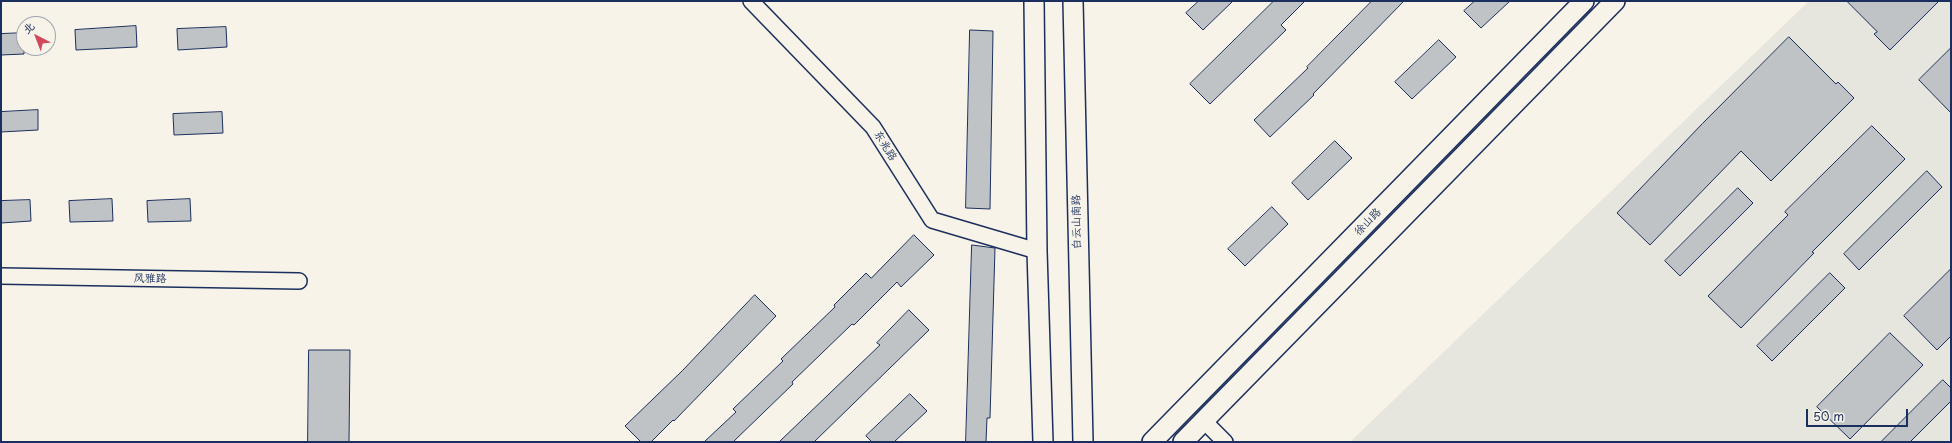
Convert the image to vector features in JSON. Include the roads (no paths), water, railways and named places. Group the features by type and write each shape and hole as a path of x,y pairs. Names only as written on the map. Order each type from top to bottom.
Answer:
{"main road":[{"path":"1034,1 1037,250 1043,442"},
{"name":"白云山南路","path":"1073,1 1083,442"},
{"name":"徐山路","path":"1152,442 1584,1"},
{"name":"徐山路","path":"1183,442 1615,1"}],"street":[{"name":"东兆路","path":"751,1 873,127 932,220 1037,250"},
{"name":"风雅路","path":"1,276 299,281"},
{"path":"1204,421 1225,442"}]}
